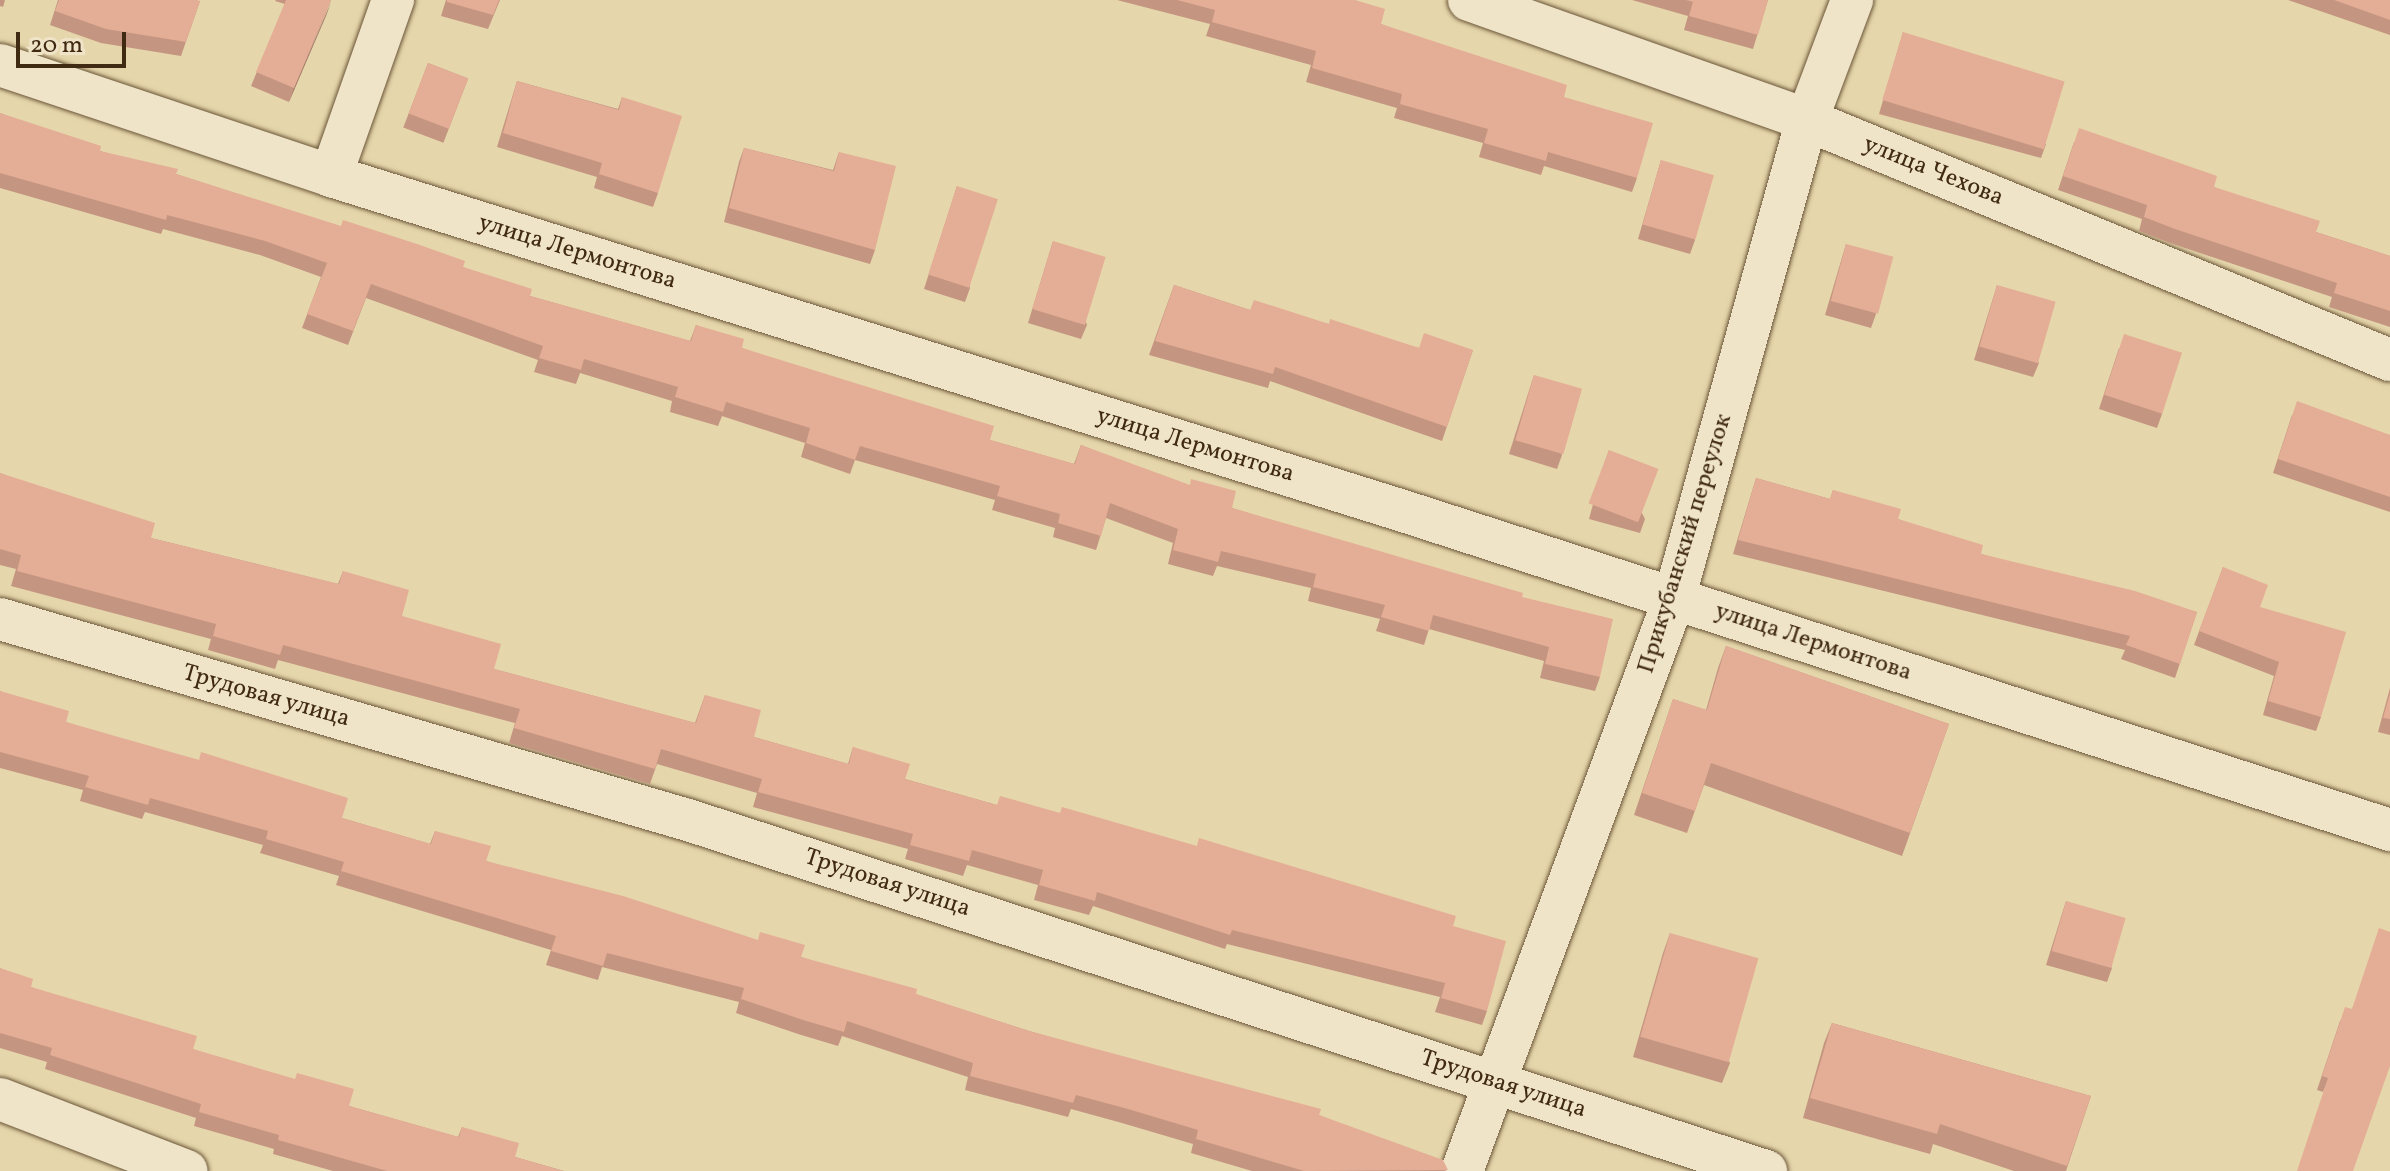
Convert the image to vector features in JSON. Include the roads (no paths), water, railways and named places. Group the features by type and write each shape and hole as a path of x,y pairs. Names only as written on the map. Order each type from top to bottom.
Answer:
{"street":[{"path":"331,176 393,0"},
{"name":"улица Чехова","path":"1469,0 1807,120 2390,360"},
{"name":"Прикубанский переулок","path":"1462,1171 1674,599 1807,120 1852,0"},
{"name":"улица Лермонтова","path":"0,65 331,176 1674,599 2390,830"},
{"name":"Трудовая улица","path":"0,619 688,820 1766,1171"},
{"path":"0,1099 187,1171"}]}
